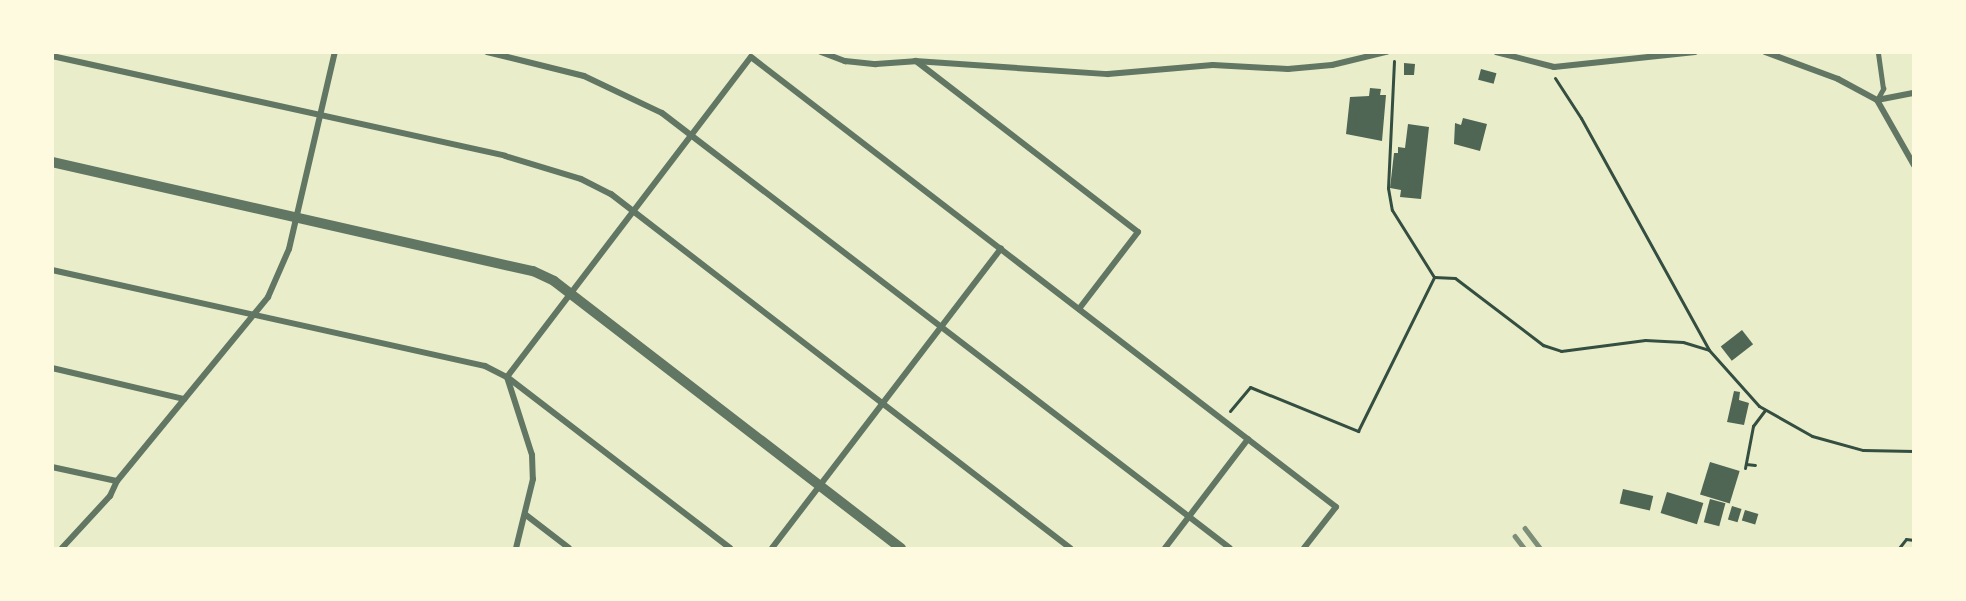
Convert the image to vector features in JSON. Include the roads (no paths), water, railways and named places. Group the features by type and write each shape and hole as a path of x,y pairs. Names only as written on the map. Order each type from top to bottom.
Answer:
{"street":[{"path":"62,549 110,496 117,481 254,315 280,272 297,217 335,52"},
{"path":"487,52 585,76 637,99 692,135 1230,549"},
{"path":"821,52 845,61 876,64 915,61 1108,74 1213,65 1288,69 1332,65 1386,52"},
{"path":"1496,52 1523,54 1554,67 1695,52"},
{"path":"1765,52 1838,79 1877,100 1914,165"},
{"path":"52,57 549,166 611,194 1070,549"},
{"path":"507,377 752,57 1336,507 1304,549"},
{"path":"915,61 1138,232 1079,309"},
{"path":"1877,100 1914,93"},
{"path":"52,162 533,271 570,294 901,549"},
{"path":"772,549 1001,249"},
{"path":"52,270 484,366 507,377 730,549"},
{"path":"52,368 184,399"},
{"path":"507,377 532,455 533,479 516,549"},
{"path":"1165,549 1248,439"},
{"path":"52,467 117,481"},
{"path":"526,515 569,549"}],"lane":[{"path":"1877,100 1883,89 1878,52"}],"railway":[{"path":"1525,528 1540,548"},
{"path":"1515,536 1524,548"}]}
